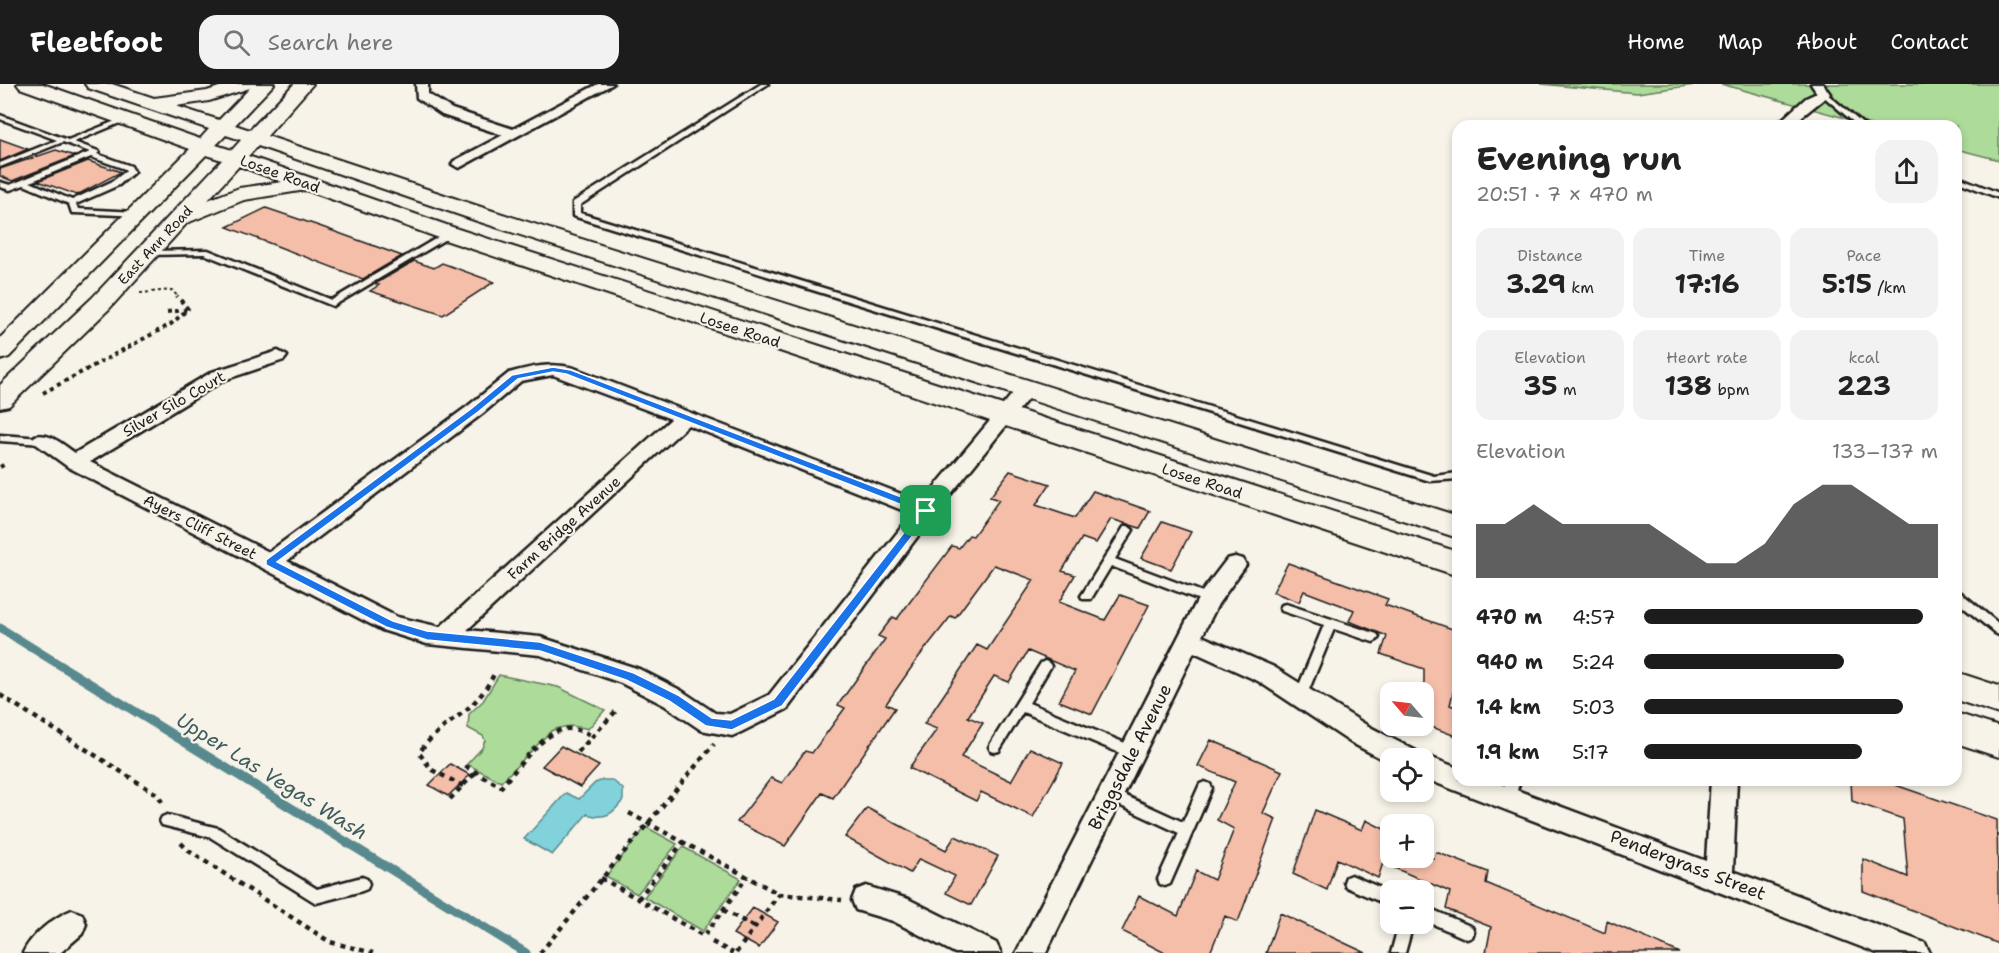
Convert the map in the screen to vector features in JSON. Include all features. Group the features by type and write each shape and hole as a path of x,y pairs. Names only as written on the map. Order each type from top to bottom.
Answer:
{"main road":[{"name":"Losee Road","path":"26,84 450,234 1452,562"},
{"name":"Losee Road","path":"94,84 485,216 1452,525"},
{"path":"148,102 209,96 246,84"},
{"path":"0,352 266,84"},
{"name":"East Ann Road","path":"0,400 68,337 233,157 304,84"},
{"path":"173,224 239,194 310,184"},
{"path":"0,367 4,373 0,378"},
{"path":"1962,688 1999,700"},
{"path":"1962,730 1999,742"}],"street":[{"path":"422,84 422,95 434,106 514,134"},
{"path":"459,164 606,84"},
{"path":"1789,120 1821,89"},
{"name":"Silver Silo Court","path":"75,462 218,376 279,356"},
{"path":"269,562 475,410 501,387 526,373 553,369 568,372 683,419 926,511"},
{"path":"732,725 778,702 926,511 1026,390"},
{"name":"Farm Bridge Avenue","path":"444,637 683,419"},
{"name":"Ayers Cliff Street","path":"42,441 75,462 390,624 427,635 540,646 630,676 674,698 710,723 732,725"},
{"name":"Briggsdale Avenue","path":"1031,953 1209,599 1235,565"},
{"path":"1189,640 1239,661 1301,695 1359,734 1386,748"},
{"name":"Pendergrass Street","path":"1434,770 1452,777"},
{"name":"Pendergrass Street","path":"1494,786 1511,789 1719,877 1915,953"},
{"path":"1719,877 1724,786"},
{"path":"866,900 898,909 986,953"},
{"path":"38,953 72,924"}],"lane":[{"path":"765,84 576,204 576,214 1434,479 1452,477"},
{"path":"1821,89 1855,120"},
{"path":"0,117 96,152 10,188 0,184"},
{"path":"0,165 125,119"},
{"path":"0,158 54,137"},
{"path":"23,183 72,203 116,183 130,172 128,168 91,154"},
{"path":"1962,181 1999,196"},
{"path":"72,203 75,211 85,213 137,214"},
{"path":"147,253 205,252 333,303 450,234"},
{"path":"0,438 42,441"},
{"path":"1087,596 1128,530"},
{"path":"1109,561 1209,599"},
{"path":"1962,600 1999,630"},
{"path":"1286,608 1373,637"},
{"path":"1301,695 1331,623"},
{"path":"995,747 1045,666"},
{"path":"1021,705 1132,752"},
{"path":"1165,879 1205,788"},
{"path":"1111,795 1187,830"},
{"path":"167,821 213,832 316,896 362,884"},
{"path":"1351,882 1380,895"},
{"path":"1434,917 1467,932"},
{"path":"1398,953 1403,934"}],"path":[{"path":"139,293 172,290 186,305 187,310"},
{"path":"166,312 187,310"},
{"path":"43,393 171,324 187,310"},
{"path":"0,467 7,463"},
{"path":"463,786 433,771 423,763 419,753 434,733 475,705 487,689 495,672"},
{"path":"578,752 616,711"},
{"path":"540,953 646,822 732,725"},
{"path":"465,766 501,788 546,740 560,731 572,728 593,736"},
{"path":"450,799 476,772"},
{"path":"629,813 779,894 808,898 866,900"},
{"path":"638,899 684,842"},
{"path":"602,878 704,936 747,877"},
{"path":"712,942 735,953 779,894"},
{"path":"723,910 755,927"}],"green space":[{"path":"1541,84 1702,84 1637,93"},
{"path":"1721,84 1999,84 1999,160 1962,151 1962,120 1852,120"},
{"path":"499,675 558,687 605,710 588,729 570,726 551,731 501,782 467,764 482,748 485,740 483,736 468,728 469,714 483,701"},
{"path":"646,827 677,844 637,894 606,876"},
{"path":"683,847 741,879 703,931 644,897"}],"water":[{"path":"612,780 623,789 623,800 612,812 604,816 587,814 552,855 524,839 566,793 579,799 595,783"}],"building":[{"path":"0,139 28,149 0,161"},
{"path":"56,150 75,156 12,181 0,176 0,169"},
{"path":"88,161 121,172 77,195 38,181"},
{"path":"266,208 402,256 363,279 227,227"},
{"path":"414,261 434,268 442,263 494,282 443,315 370,291 379,285 375,284"},
{"path":"1010,471 1050,484 1036,505 1075,518 1093,491 1150,511 1140,528 1111,519 1096,543 1082,538 1062,571 1075,575 1059,602 1105,620 1120,595 1149,605 1092,714 1059,701 1075,671 1028,651 1009,682 994,676 968,717 983,723 961,757 1011,781 1030,748 1063,763 1033,817 981,792 976,801 909,768 937,729 924,724 977,645 987,650 1034,580 994,565 955,618 951,616 918,658 886,704 895,708 833,798 822,793 785,846 737,822 771,778 782,783 805,751 812,753 845,708 838,705 885,639 878,636 893,617 897,619 952,546 959,548 969,535 973,536 999,500 990,497"},
{"path":"1162,522 1191,532 1171,569 1141,558"},
{"path":"1288,563 1388,599 1385,605 1452,629 1450,705 1452,706 1452,735 1434,728 1434,682 1424,682 1424,669 1381,654 1387,636 1349,621 1354,610 1304,591 1299,602 1273,592"},
{"path":"1211,740 1282,771 1263,813 1276,819 1238,922 1225,916 1210,953 1165,953 1122,931 1139,896 1178,916 1196,871 1214,880 1234,829 1217,820 1235,782 1198,766"},
{"path":"561,746 599,766 580,787 542,766"},
{"path":"450,764 470,775 448,796 429,785"},
{"path":"1851,786 1898,786 1997,820 1999,944 1863,891 1863,859 1908,877 1903,819 1852,801"},
{"path":"867,808 946,850 955,836 998,856 971,905 946,893 955,876 919,859 910,873 845,837"},
{"path":"1315,810 1362,830 1366,820 1380,827 1381,868 1378,878 1337,859 1327,890 1293,874"},
{"path":"1436,852 1488,872 1486,883 1605,933 1607,921 1680,953 1486,953 1491,927 1446,909 1450,892 1434,885 1434,880 1422,880 1395,868 1434,868"},
{"path":"753,908 778,922 759,948 733,934"},
{"path":"1280,913 1366,953 1266,953"}],"waterway":[{"name":"Upper Las Vegas Wash","path":"0,628 526,953"}],"route":[{"path":"553,369 568,372 683,419 926,511 778,702 732,725 710,723 674,698 630,676 540,646 427,635 390,624 341,601 269,562 475,410 515,377 553,369"}]}
